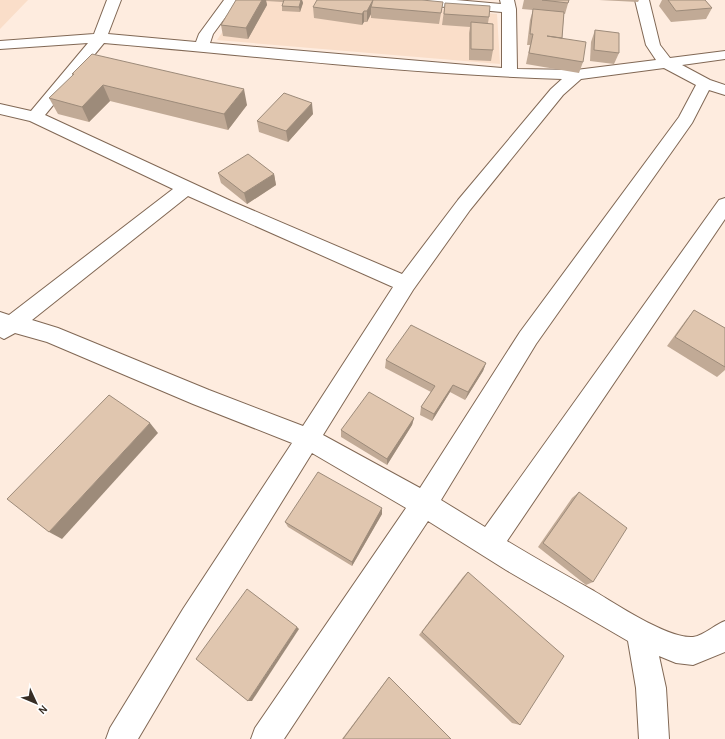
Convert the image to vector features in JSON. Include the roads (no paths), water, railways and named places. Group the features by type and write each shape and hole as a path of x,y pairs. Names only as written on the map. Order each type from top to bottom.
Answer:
{"street":[{"path":"35,117 100,38 114,0"},
{"path":"202,46 206,34 231,0"},
{"path":"412,0 508,4 510,73"},
{"path":"642,0 653,45 666,63 705,83 725,90"},
{"path":"0,45 100,38 380,63 510,73 576,75 725,55"},
{"path":"121,739 193,619 406,284 464,204 557,92 576,75"},
{"path":"266,739 424,504 528,338 686,118 705,83"},
{"path":"0,109 35,117 187,188 406,284"},
{"path":"4,326 187,188"},
{"path":"489,544 725,205"},
{"path":"4,326 51,334 201,397 307,438 424,504 640,633 676,649 693,650 722,639 725,635"},
{"path":"640,633 651,688 654,739"}]}
